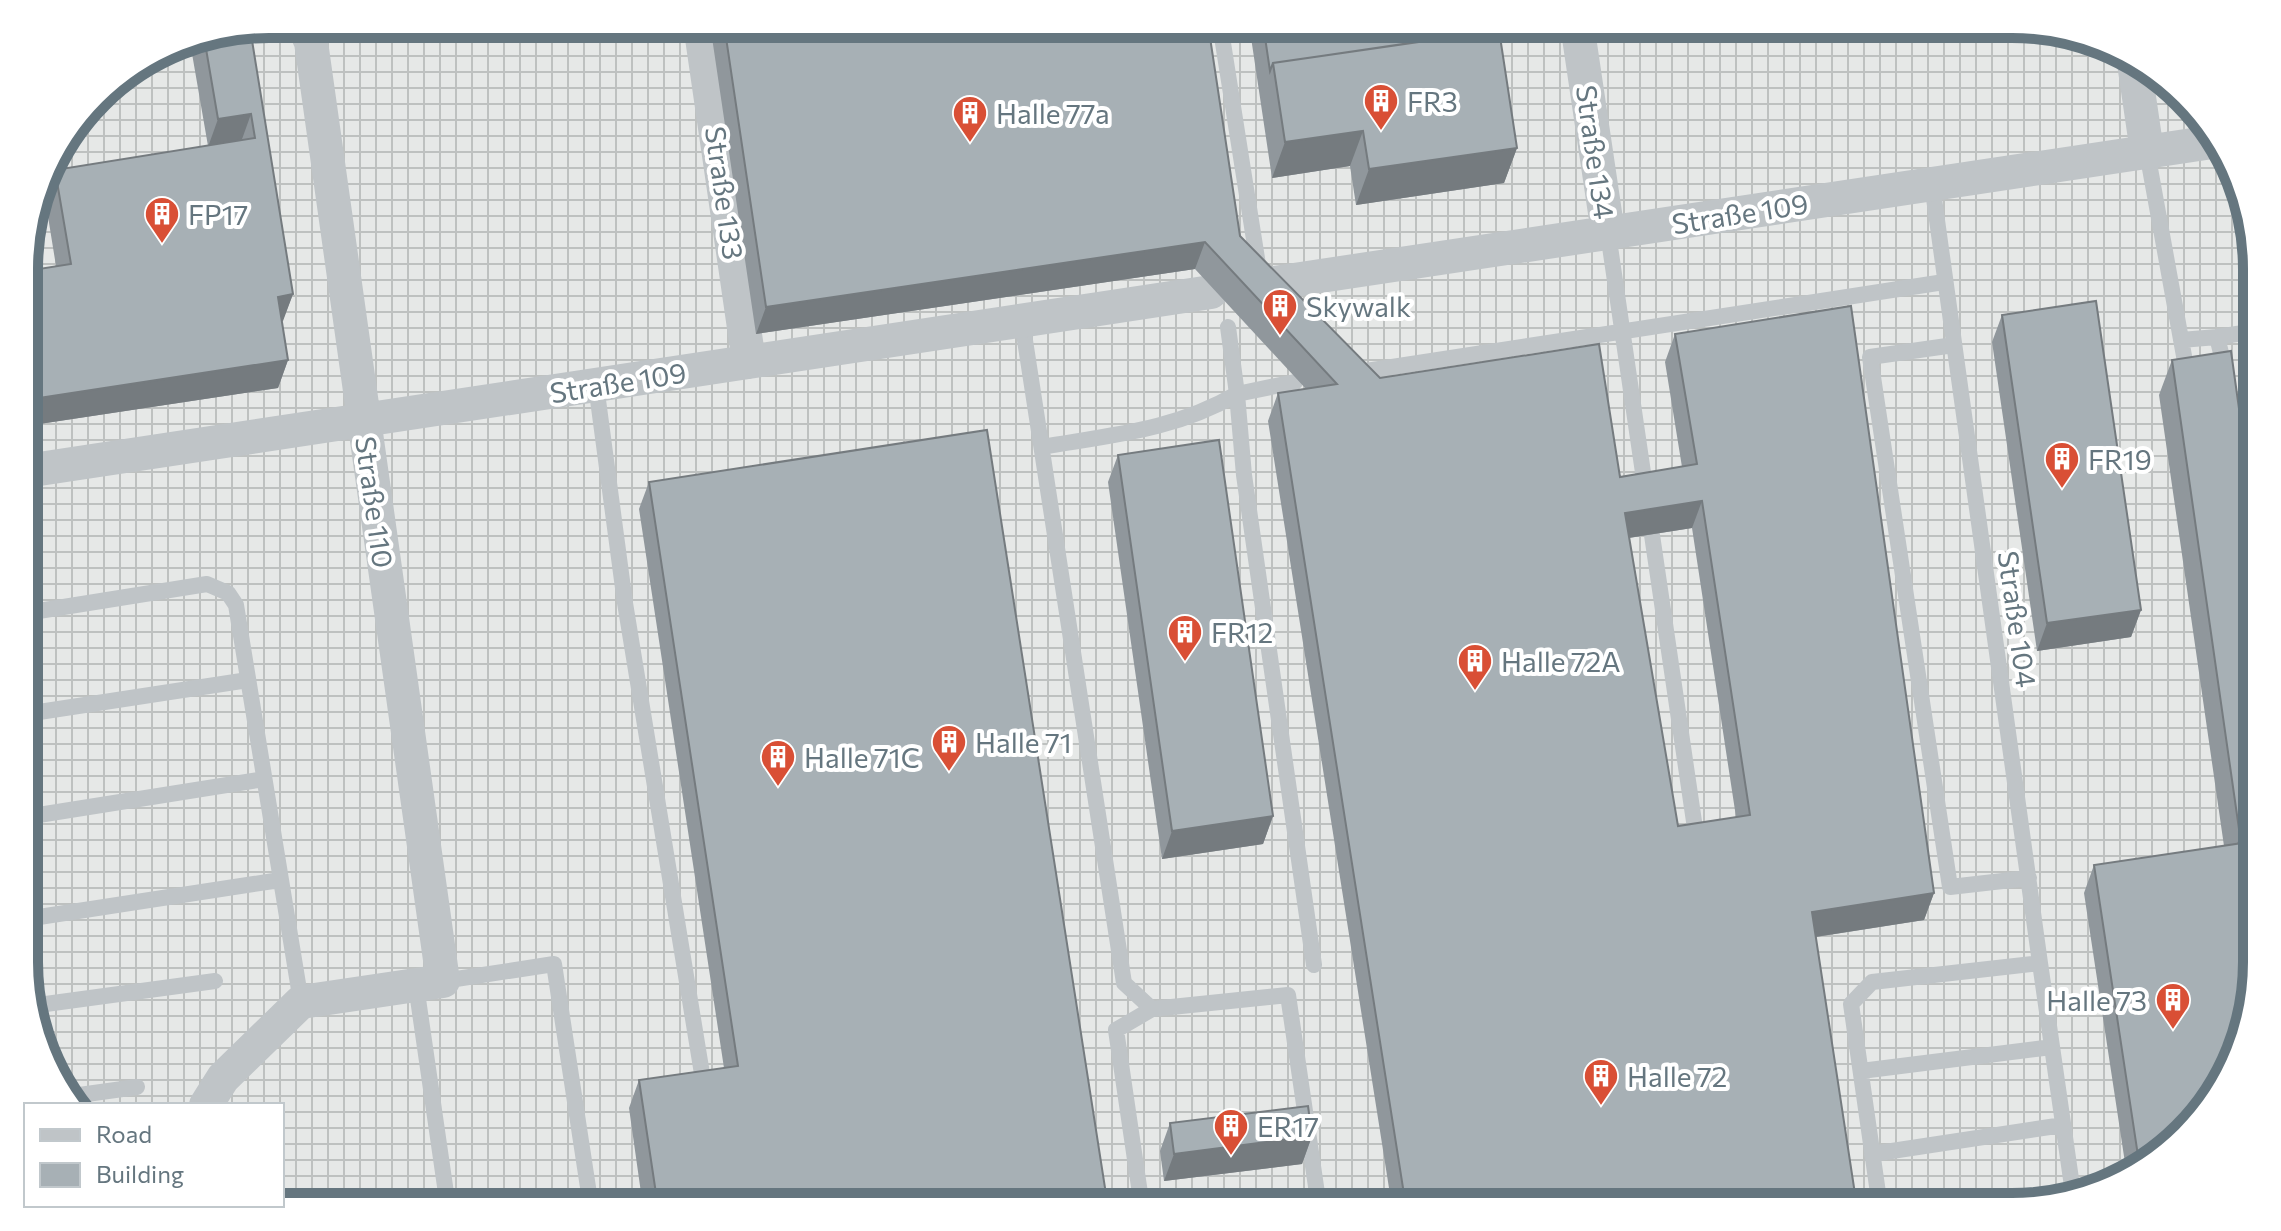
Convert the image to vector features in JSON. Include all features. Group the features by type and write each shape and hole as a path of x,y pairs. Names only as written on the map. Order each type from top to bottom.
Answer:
{"street":[{"name":"Straße 110","path":"309,38 364,420 430,983"},
{"name":"Straße 133","path":"702,38 749,362"},
{"name":"Straße 134","path":"1579,38 1608,233"},
{"path":"2136,75 2147,152"},
{"name":"Straße 109","path":"1261,285 2205,143"},
{"name":"Straße 109","path":"38,469 1211,292"},
{"path":"207,1103 223,1078 301,1002 430,983"}],"lane":[{"path":"1222,38 1261,285"},
{"path":"2147,152 2191,390"},
{"name":"Straße 104","path":"1932,184 2072,1185"},
{"path":"1608,233 1647,499"},
{"path":"1345,374 1944,282"},
{"path":"1022,321 1124,983 1152,1009"},
{"path":"1228,327 1244,475 1314,965"},
{"path":"2181,340 2243,333"},
{"path":"2217,337 2231,393"},
{"path":"1954,345 1870,357 1950,887 2029,878"},
{"path":"1042,447 1163,426 1202,414 1237,394 1295,382"},
{"path":"596,385 625,603 706,1098"},
{"path":"2237,421 2243,446"},
{"path":"1652,535 1699,856"},
{"path":"38,611 207,584 228,593 236,605 301,1002"},
{"path":"38,712 248,680"},
{"path":"38,815 264,779"},
{"path":"38,917 280,880"},
{"path":"1878,1193 1851,1004 1872,982 2040,963"},
{"path":"447,1193 430,983 554,964 589,1193"},
{"path":"42,1004 215,981"},
{"path":"1140,1193 1116,1030 1152,1009 1288,995 1317,1193"},
{"path":"1861,1071 2052,1047"},
{"path":"81,1095 137,1087"},
{"path":"1872,1154 2063,1125"}],"shaded area":[{"path":"269,38 2027,38 2086,50 2140,77 2186,117 2219,167 2231,195 2241,239 2243,962 2238,1007 2154,1144 2114,1169 2086,1181 2027,1193 284,1193 284,1103 87,1103 62,1064 46,1022 38,962 38,254 46,209 56,181 69,153 95,117 117,95 153,69 209,46"}],"building":[{"path":"726,38 1210,38 1240,236 1380,378 1599,344 1620,477 1697,464 1675,334 1851,306 1934,893 1812,912 1855,1193 1404,1193 1278,393 1337,384 1205,242 766,307","holes":["1702,501 1750,815 1678,826 1625,513"]},
{"path":"1265,38 1447,38 1273,63 1270,71"},
{"name":"FR3","path":"1444,38 1500,38 1517,148 1369,169 1363,131 1285,142 1273,63"},
{"name":"FP17","path":"252,39 293,294 278,297 288,360 38,398 38,269 71,264 57,180 61,169 255,138 251,114 218,119 206,47"},
{"name":"FR19","path":"2096,301 2141,610 2047,623 2002,315"},
{"path":"2231,351 2243,437 2243,836 2240,836 2172,360"},
{"path":"987,430 1106,1193 656,1193 639,1080 738,1066 649,482"},
{"name":"FR12","path":"1219,440 1273,816 1172,831 1118,455"},
{"name":"Halle 73","path":"2243,843 2243,962 2235,1022 2219,1064 2204,1090 2164,1136 2138,1155 2094,865"},
{"path":"1308,1106 1312,1136 1174,1154 1170,1123"}],"place":[{"name":"FR3","path":"1381,132"},
{"name":"Halle 77a","path":"970,144"},
{"name":"FP17","path":"162,245"},
{"name":"Skywalk","path":"1280,337"},
{"name":"FR19","path":"2062,490"},
{"name":"FR12","path":"1185,663"},
{"name":"Halle 72A","path":"1475,692"},
{"name":"Halle 71","path":"949,773"},
{"name":"Halle 71C","path":"778,788"},
{"name":"Halle 73","path":"2173,1031"},
{"name":"Halle 72","path":"1601,1107"},
{"name":"ER17","path":"1231,1157"}]}
